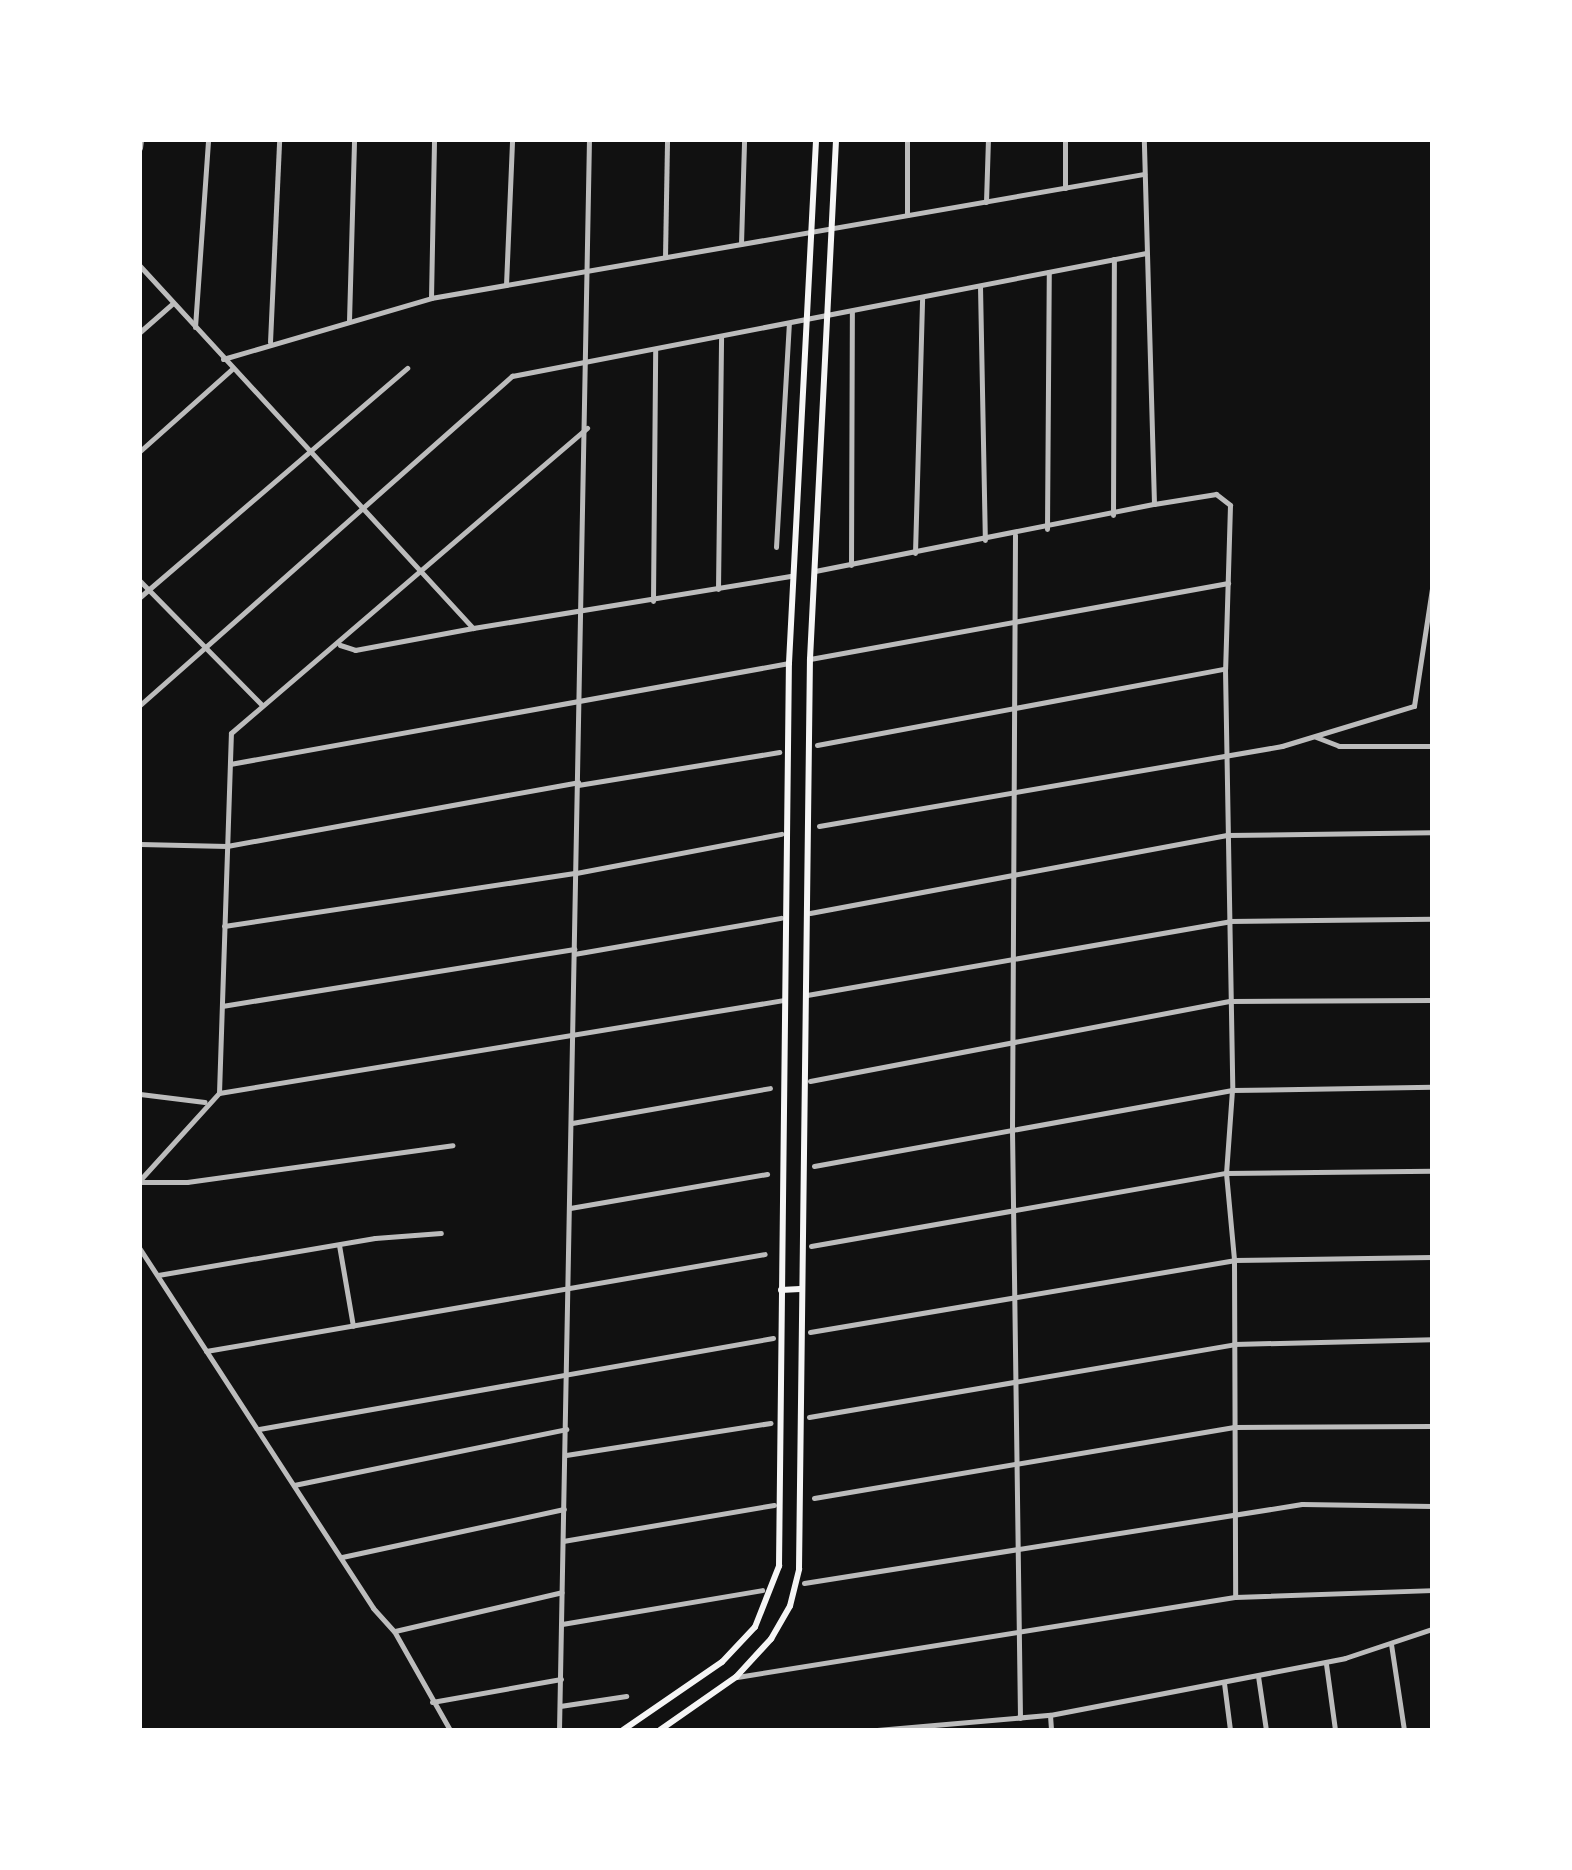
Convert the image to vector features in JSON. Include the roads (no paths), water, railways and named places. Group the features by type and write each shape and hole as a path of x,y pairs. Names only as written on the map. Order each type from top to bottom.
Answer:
{"main road":[{"path":"623,1730 722,1662 771,1599 784,1512 780,1290 792,576 816,140"},
{"path":"660,1730 736,1678 781,1623 799,1569 804,1512 800,1289 812,572 836,140"},
{"path":"780,1290 800,1289"}],"street":[{"path":"140,148 141,140"},
{"path":"195,329 208,140"},
{"path":"270,343 279,140"},
{"path":"349,321 354,140"},
{"path":"431,298 434,140"},
{"path":"506,285 512,140"},
{"path":"560,1730 580,613 589,363 584,272 588,140"},
{"path":"665,257 667,140"},
{"path":"741,244 744,140"},
{"path":"906,215 908,140"},
{"path":"986,202 988,140"},
{"path":"1065,140 1065,188"},
{"path":"1144,140 1154,504"},
{"path":"223,359 431,298 1144,174"},
{"path":"140,706 512,376 1146,253"},
{"path":"1112,515 1114,260"},
{"path":"140,266 474,628"},
{"path":"1047,529 1049,272"},
{"path":"980,286 985,540"},
{"path":"915,553 922,297"},
{"path":"140,332 172,304"},
{"path":"851,565 852,311"},
{"path":"776,547 789,323"},
{"path":"718,590 722,336"},
{"path":"653,602 654,349"},
{"path":"140,597 406,368"},
{"path":"140,451 232,369"},
{"path":"219,1092 231,733 424,573 587,428"},
{"path":"812,572 1047,529 1154,504 1226,497 1232,1090 1226,1174 1234,1260 1234,1596"},
{"path":"1015,534 1012,1212 1020,1718"},
{"path":"340,644 354,650 792,576"},
{"path":"140,580 262,704"},
{"path":"810,659 1228,583"},
{"path":"818,826 1314,736 1414,706 1432,589"},
{"path":"230,764 580,704 790,663"},
{"path":"817,745 1225,669"},
{"path":"1314,736 1339,746 1432,746"},
{"path":"140,844 227,846 779,752"},
{"path":"810,913 1012,870 1228,835 1432,832"},
{"path":"224,926 576,873 781,834"},
{"path":"222,1006 781,918"},
{"path":"804,996 1229,921 1432,918"},
{"path":"140,1181 204,1102 219,1092 784,1000"},
{"path":"810,1081 1230,1001 1432,1000"},
{"path":"814,1166 1232,1090 1432,1087"},
{"path":"572,1122 770,1088"},
{"path":"140,1094 204,1102"},
{"path":"140,1181 187,1182 452,1145"},
{"path":"811,1246 1226,1174 1432,1171"},
{"path":"570,1208 767,1174"},
{"path":"158,1275 339,1244 441,1233"},
{"path":"339,1244 352,1326"},
{"path":"140,1249 341,1557 394,1631 450,1730"},
{"path":"206,1351 765,1254"},
{"path":"810,1332 1234,1260 1432,1257"},
{"path":"259,1429 773,1338"},
{"path":"809,1417 1234,1344 1432,1339"},
{"path":"565,1455 770,1424"},
{"path":"814,1498 1234,1427 1432,1426"},
{"path":"294,1485 566,1429"},
{"path":"804,1583 1302,1504 1432,1506"},
{"path":"563,1541 774,1505"},
{"path":"341,1557 564,1509"},
{"path":"562,1624 762,1590"},
{"path":"736,1678 1234,1596 1432,1590"},
{"path":"394,1631 562,1592"},
{"path":"877,1730 1050,1714 1326,1662 1432,1629"},
{"path":"1390,1643 1404,1730"},
{"path":"1326,1662 1335,1730"},
{"path":"1258,1676 1266,1730"},
{"path":"432,1702 560,1680"},
{"path":"1224,1682 1230,1730"},
{"path":"560,1706 626,1696"},
{"path":"1050,1714 1051,1730"},
{"path":"975,1730 976,1722"}]}
